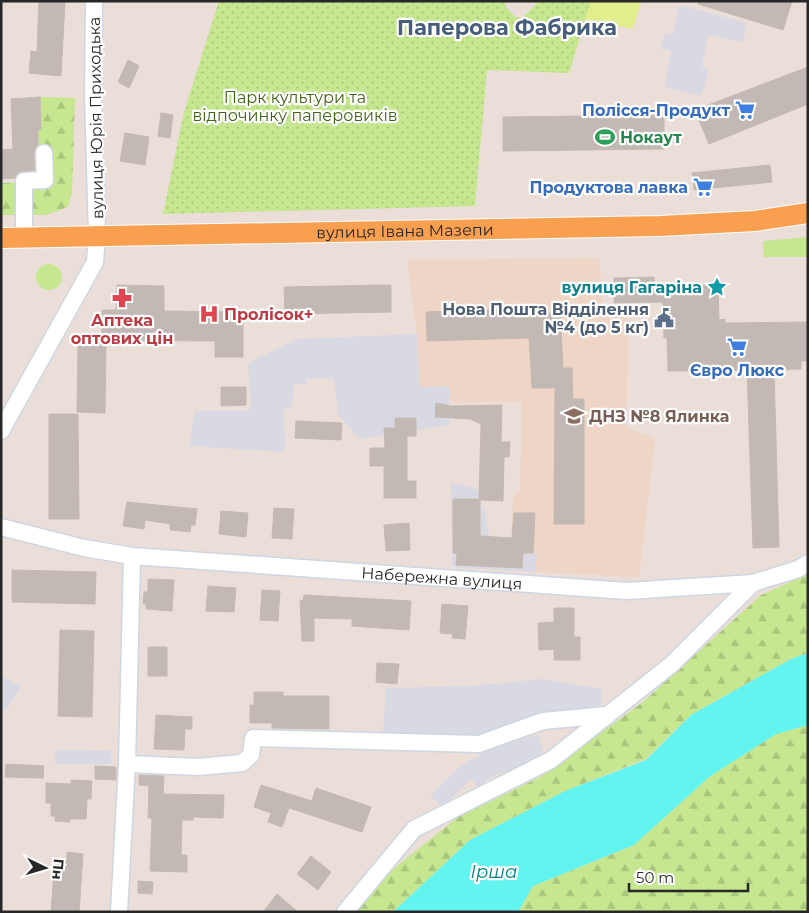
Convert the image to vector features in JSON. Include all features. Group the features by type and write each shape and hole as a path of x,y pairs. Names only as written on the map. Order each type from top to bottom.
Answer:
{"main road":[{"name":"вулиця Івана Мазепи","path":"1,238 660,226 754,220 808,213"}],"street":[{"name":"вулиця Юрія Приходька","path":"1,431 93,269 98,235 93,95 94,1"},
{"path":"24,237 24,181 45,180 44,153"},
{"name":"Набережна вулиця","path":"1,528 84,548 132,556 627,591 753,583 798,569 808,563"},
{"path":"119,912 127,764 132,556"},
{"name":"Набережна вулиця","path":"345,912 414,829 551,760 672,664 753,583"},
{"path":"127,764 198,767 242,763 251,755 253,738 479,744 543,721 607,715"}],"shaded area":[{"path":"679,5 747,23 743,42 708,35 702,67 709,70 701,96 665,87 671,50 660,49 665,34 673,34"},
{"name":"ДНЗ №8 Ялинка","path":"599,258 603,307 629,307 626,428 655,438 639,577 535,572 537,554 511,553 513,496 520,492 522,401 451,403 450,386 420,387 417,334 407,260"},
{"path":"417,334 420,387 450,386 449,425 359,439 338,414 334,379 307,378 307,384 294,384 292,408 284,407 285,452 189,446 195,411 249,411 251,404 248,363 297,339"},
{"path":"451,482 479,490 479,500 485,513 489,536 488,552 537,554 535,572 452,567"},
{"path":"1,675 20,687 6,711 1,709"},
{"path":"543,679 602,689 600,710 558,711 480,737 383,733 386,688 470,686"},
{"path":"539,735 544,756 525,766 492,776 479,787 470,779 443,807 430,796 462,765 497,746"},
{"path":"55,750 111,751 111,764 55,764"}],"green space":[{"name":"Парк культури та відпочинку паперовиків","path":"219,1 506,1 506,7 515,17 522,18 539,1 591,1 569,73 487,70 475,206 163,214 184,112"},
{"path":"591,1 641,1 633,29 585,19"},
{"path":"40,97 75,98 72,192 68,207 46,215 1,215 1,183 50,181 40,177 38,130 41,129"},
{"path":"808,237 808,257 764,257 763,241"},
{"path":"49,264 58,268 62,277 58,286 49,290 40,286 36,277 40,268"},
{"path":"808,574 808,653 791,659 691,715 646,759 565,791 470,840 393,912 354,912 377,882 458,817 540,777 643,702 761,595"},
{"path":"808,725 808,912 518,912 533,886 634,845 709,777 776,734"}],"water":[{"name":"Ірша","path":"808,653 808,725 776,734 709,777 634,845 533,886 518,912 393,912 470,840 565,791 646,760 691,715 791,659"}],"building":[{"path":"39,1 65,2 61,76 29,73 31,51 37,52"},
{"path":"699,1 792,1 783,30 698,4"},
{"path":"128,60 139,66 129,88 118,82"},
{"path":"808,67 808,104 709,144 695,110"},
{"path":"40,97 41,129 38,130 38,145 34,153 35,170 19,172 15,178 1,179 1,150 13,149 11,99"},
{"path":"161,113 173,115 170,138 158,136"},
{"path":"664,115 664,149 503,151 503,117"},
{"path":"125,133 149,137 145,165 120,161"},
{"path":"770,165 772,182 694,190 692,173"},
{"path":"654,277 654,284 718,286 719,320 725,319 725,323 808,322 808,361 801,361 801,369 774,370 779,547 753,548 747,370 668,371 667,338 664,338 663,302 614,303 614,278"},
{"path":"117,285 164,286 164,311 243,312 243,357 215,357 215,341 102,340 102,310 116,310"},
{"path":"391,285 391,312 285,314 284,287"},
{"path":"528,308 529,314 560,313 563,368 572,368 573,399 584,399 584,524 554,524 555,388 532,388 529,338 427,341 426,312"},
{"path":"78,343 106,343 105,413 77,412"},
{"path":"221,387 246,387 246,405 221,406"},
{"path":"436,403 451,406 502,405 501,442 510,442 509,457 504,457 503,501 480,500 480,536 512,538 514,513 535,513 533,553 523,553 522,568 456,565 457,554 453,553 453,499 479,499 481,424 470,419 435,417"},
{"path":"49,414 78,414 79,519 49,519"},
{"path":"395,418 416,418 416,436 407,436 407,481 416,481 416,498 384,498 384,466 370,466 370,448 385,448 384,428 395,428"},
{"path":"296,421 342,423 341,440 295,438"},
{"path":"127,502 197,509 195,525 191,525 190,532 170,530 170,524 145,520 144,529 123,526"},
{"path":"274,508 294,509 292,539 272,538"},
{"path":"221,511 248,513 246,537 219,534"},
{"path":"409,523 410,550 386,551 384,525"},
{"path":"12,570 96,572 95,604 12,602"},
{"path":"148,579 174,580 172,611 146,609 146,604 143,604 144,592 148,592"},
{"path":"208,586 236,588 234,612 206,611"},
{"path":"262,590 280,591 278,621 260,620"},
{"path":"304,595 411,601 409,630 352,626 352,619 314,618 314,641 302,641 300,600 303,601"},
{"path":"442,604 468,606 465,639 452,638 453,634 440,633"},
{"path":"554,608 574,608 574,637 580,637 580,660 554,660 554,649 539,650 538,623 554,622"},
{"path":"60,630 94,631 92,717 58,716"},
{"path":"148,647 167,647 167,676 148,676"},
{"path":"377,663 399,664 397,684 376,682"},
{"path":"254,692 283,692 283,696 329,696 329,729 272,728 272,723 250,723 250,705 254,705"},
{"path":"156,715 192,717 192,729 185,729 184,750 154,749"},
{"path":"6,764 44,766 43,778 5,777"},
{"path":"95,766 116,767 116,780 95,779"},
{"path":"139,775 164,776 163,794 224,795 223,818 193,817 193,820 182,820 181,855 187,855 187,872 150,871 152,818 148,818 149,786 139,785"},
{"path":"71,780 92,781 91,799 87,799 86,819 70,819 70,822 55,821 55,816 51,816 51,803 46,803 46,783 71,784"},
{"path":"261,785 312,801 316,788 371,807 362,832 289,808 282,827 268,822 271,813 254,807"},
{"path":"67,852 83,854 79,912 51,912 55,859 67,860"},
{"path":"311,856 331,872 318,890 297,874"},
{"path":"138,881 153,882 152,894 138,893"},
{"path":"277,894 298,912 263,912"}],"place":[{"name":"Полісся-Продукт","path":"745,110"},
{"name":"Нокаут","path":"605,137"},
{"name":"Продуктова лавка","path":"703,187"},
{"name":"вулиця Гагаріна","path":"717,287"},
{"name":"Аптека оптових цін","path":"122,298"},
{"name":"Пролісок+","path":"209,314"},
{"name":"Нова Пошта Відділення №4 (до 5 кг)","path":"664,318"},
{"name":"Євро Люкс","path":"737,347"},
{"name":"ДНЗ №8 Ялинка","path":"574,416"}],"district":[{"name":"Паперова Фабрика","path":"507,27"}]}
